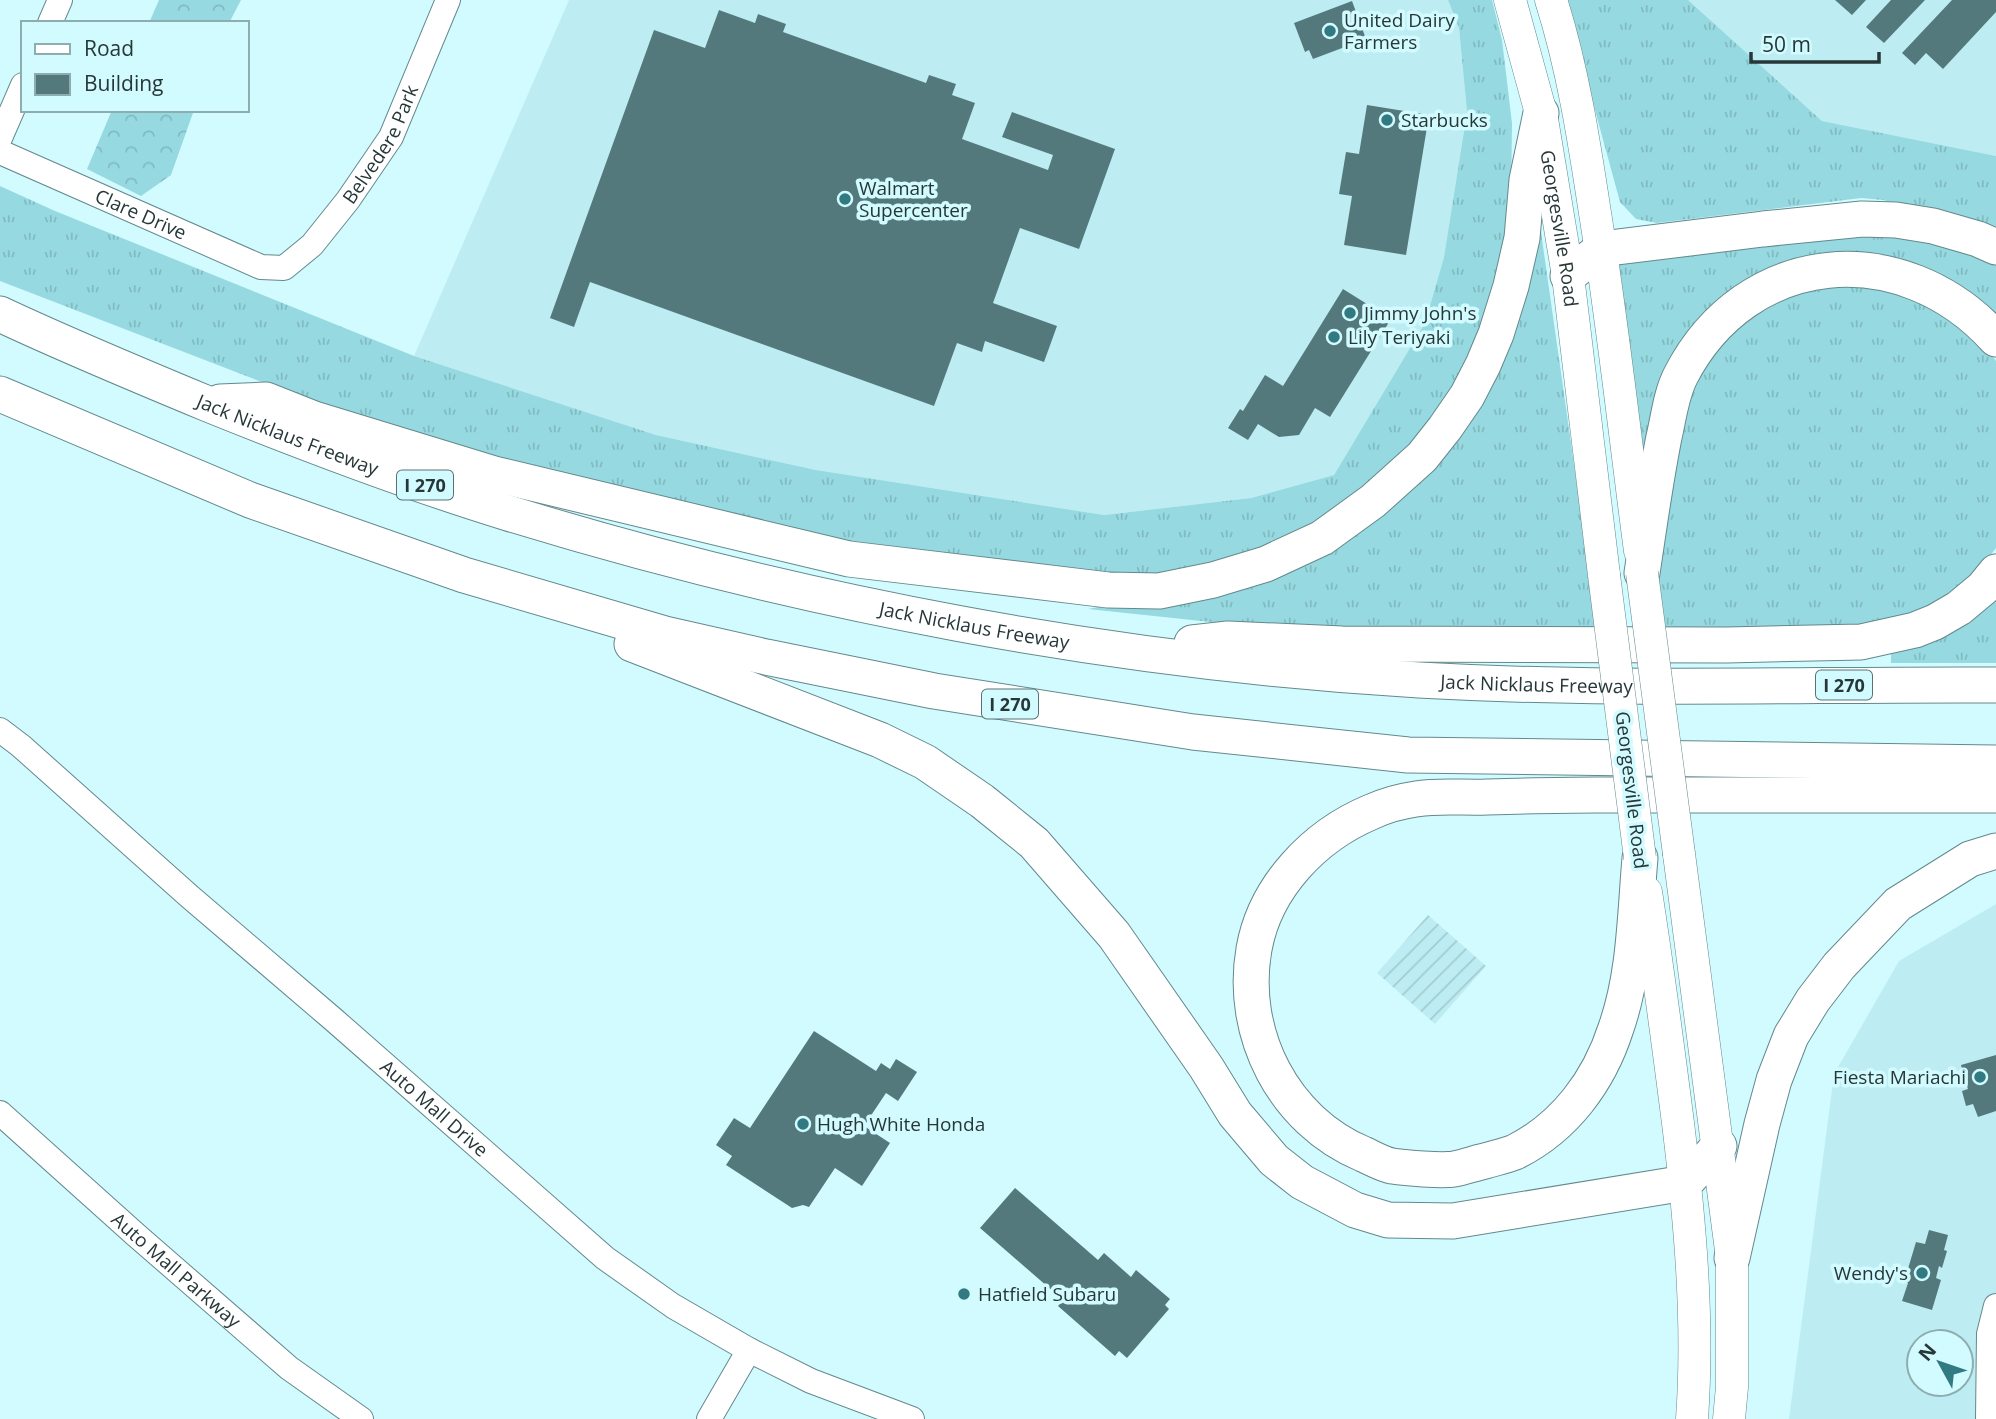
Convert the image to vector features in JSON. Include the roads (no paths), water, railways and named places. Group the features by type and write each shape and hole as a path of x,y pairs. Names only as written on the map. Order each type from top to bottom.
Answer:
{"highway":[{"path":"206,403 266,400 314,419 494,474 849,559 1108,590 1159,591 1213,580 1266,564 1322,538 1373,501 1422,457 1445,428 1483,365 1511,286 1522,238 1527,180 1541,113"},
{"path":"1568,275 1601,249 1863,219 1896,220 1933,226 1996,247"},
{"path":"1642,573 1654,485 1672,397 1692,357 1708,334 1747,298 1772,284 1800,276 1861,269 1895,275 1926,285 1955,302 1984,325 1996,339"},
{"name":"Jack Nicklaus Freeway","path":"0,314 58,342 206,403 369,466 507,513 649,553 771,583 972,626 1126,651 1290,670 1420,680 1732,686 1996,685"},
{"name":"I 270","path":"0,394 250,500 464,575 665,634 958,695 1193,732 1408,755 1996,763"},
{"path":"1126,651 1228,639 1342,644 1727,645 1861,642 1915,630 1935,622 1959,608 1983,588 1996,572"},
{"path":"464,575 880,740 925,762 982,802 1034,843 1114,935 1206,1067 1235,1114 1273,1160 1302,1182 1355,1210 1388,1220 1453,1221 1685,1183 1719,1146"},
{"path":"1640,858 1630,982 1616,1031 1580,1101 1537,1139 1511,1154 1451,1169 1390,1166 1346,1147 1309,1121 1290,1099 1264,1054 1257,1028 1252,1002 1254,949 1262,921 1291,870 1309,850 1329,834 1371,812 1416,799 1559,795 1996,795"},
{"path":"1732,1258 1774,1080 1791,1036 1813,1000 1839,966 1898,904 1970,859 1996,850"}],"main road":[{"name":"Georgesville Road","path":"1510,0 1541,113 1568,275 1640,858 1664,1009 1685,1183 1692,1269 1692,1419"},
{"name":"Georgesville Road","path":"1551,0 1579,109 1601,249 1719,1146 1732,1258 1732,1387 1729,1419"}],"street":[{"path":"51,21 60,0"},
{"name":"Belvedere Park","path":"284,268 312,245 348,200 391,137 448,0"},
{"path":"0,138 21,90"},
{"name":"Clare Drive","path":"0,152 261,267 284,268"},
{"name":"Auto Mall Drive","path":"0,730 605,1258 673,1306 749,1350 811,1381 912,1419"},
{"name":"Auto Mall Parkway","path":"0,1113 289,1368 361,1419"},
{"path":"1988,1419 1989,1334 1996,1306"},
{"path":"709,1419 749,1350"}],"place":[{"name":"United Dairy Farmers","path":"1330,31"},
{"name":"Starbucks","path":"1387,120"},
{"name":"Walmart Supercenter","path":"845,199"},
{"name":"Jimmy John's","path":"1350,313"},
{"name":"Lily Teriyaki","path":"1334,337"},
{"name":"Fiesta Mariachi","path":"1980,1077"},
{"name":"Hugh White Honda","path":"803,1124"},
{"name":"Wendy's","path":"1922,1273"},
{"name":"Hatfield Subaru","path":"964,1294"}]}
